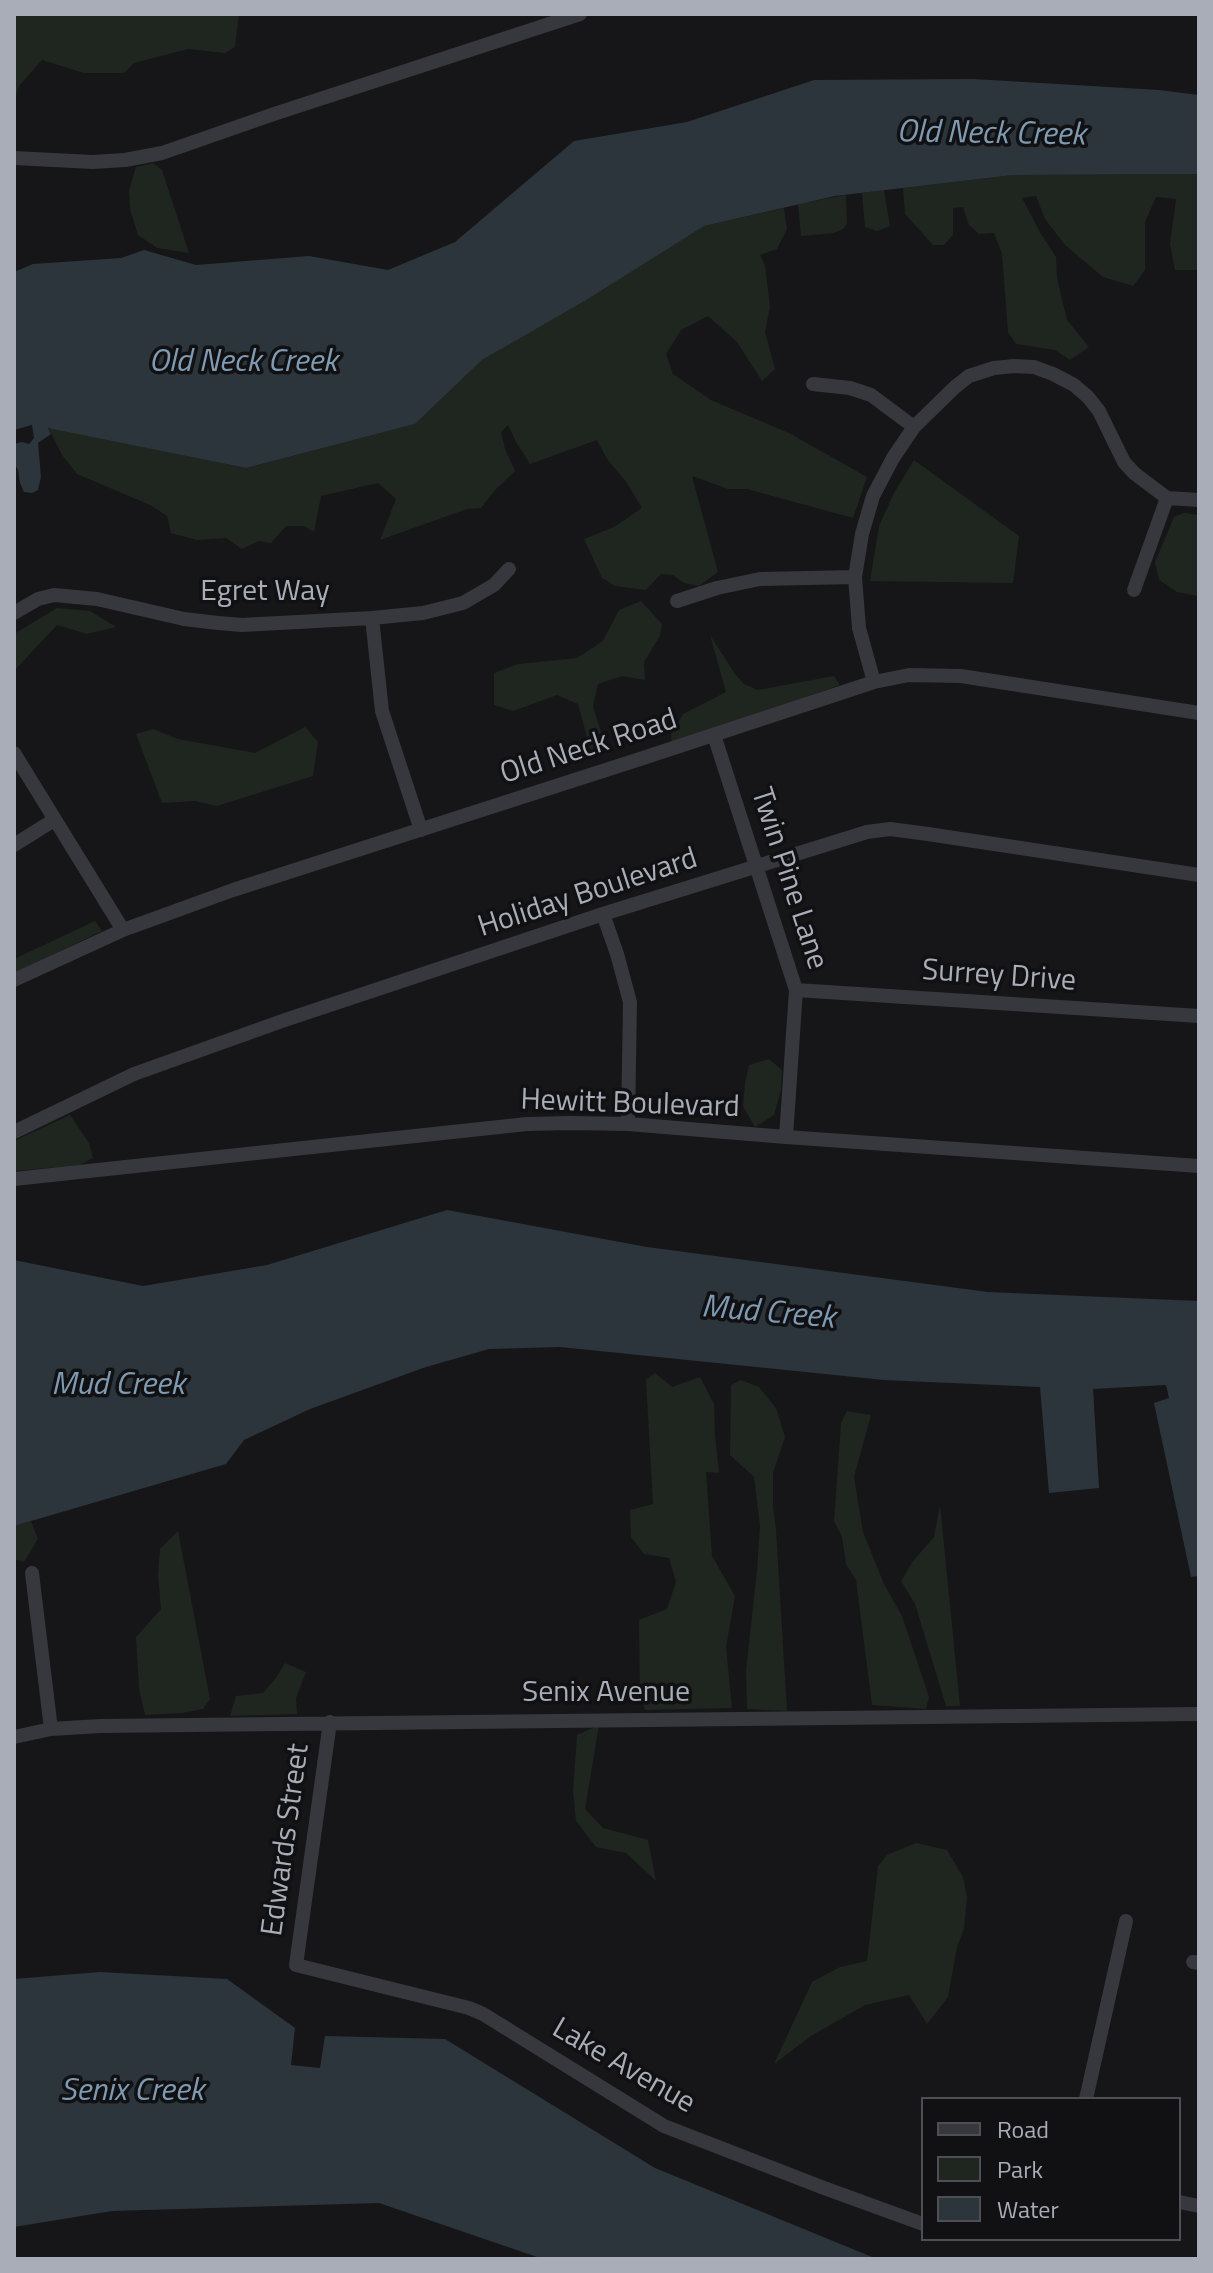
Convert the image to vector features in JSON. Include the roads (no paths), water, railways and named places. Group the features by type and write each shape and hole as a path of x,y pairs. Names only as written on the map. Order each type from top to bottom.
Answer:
{"street":[{"path":"14,158 93,162 162,153 580,14"},
{"path":"874,682 859,628 855,577 862,534 873,496 914,427 969,376 994,368 1034,367 1074,385 1088,397 1109,428 1124,462 1134,473 1167,498 1199,500"},
{"path":"813,384 850,388 871,395 914,427"},
{"path":"1134,590 1167,498"},
{"name":"Egret Way","path":"14,613 38,599 54,595 97,599 184,619 218,623 251,625 372,618 423,613 463,603 494,585 509,569"},
{"path":"677,601 760,579 855,577"},
{"path":"372,618 382,711 421,830"},
{"name":"Old Neck Road","path":"14,980 123,930 233,890 874,682 909,675 961,676 1199,713"},
{"name":"Twin Pine Lane","path":"714,735 796,990 786,1137"},
{"path":"14,753 123,930"},
{"path":"14,845 54,820"},
{"name":"Holiday Boulevard","path":"14,1132 134,1074 285,1020 603,914 867,832 890,829 1199,875"},
{"path":"603,914 630,1002 628,1124"},
{"name":"Surrey Drive","path":"796,990 1199,1016"},
{"name":"Hewitt Boulevard","path":"14,1179 527,1124 628,1124 1199,1166"},
{"path":"32,1573 51,1729"},
{"name":"Senix Avenue","path":"14,1737 51,1729 100,1726 1199,1714"},
{"name":"Edwards Street","path":"296,1965 330,1722"},
{"path":"1086,2097 1126,1921"},
{"name":"Lake Avenue","path":"296,1965 469,2008 664,2126 921,2223"}],"water":[{"name":"Old Neck Creek","path":"973,79 1199,95 1199,174 1013,175 835,196 704,226 482,360 415,424 246,468 48,428 51,434 38,443 41,477 38,490 24,492 20,483 14,463 14,444 29,444 34,438 32,425 14,430 14,272 33,264 121,258 144,250 196,265 309,256 388,270 455,242 574,141 687,122 814,80"},
{"name":"Mud Creek","path":"447,1210 647,1247 988,1292 1199,1301 1199,1576 1191,1577 1154,1403 1169,1398 1166,1385 1093,1389 1099,1488 1049,1493 1040,1387 884,1380 560,1347 489,1349 426,1367 310,1409 244,1440 226,1464 14,1526 14,1260 143,1286 267,1265"},
{"name":"Senix Creek","path":"100,1972 227,1979 295,2028 291,2065 320,2068 325,2036 445,2039 655,2168 877,2259 543,2259 379,2203 112,2211 14,2227 14,1979"}]}
